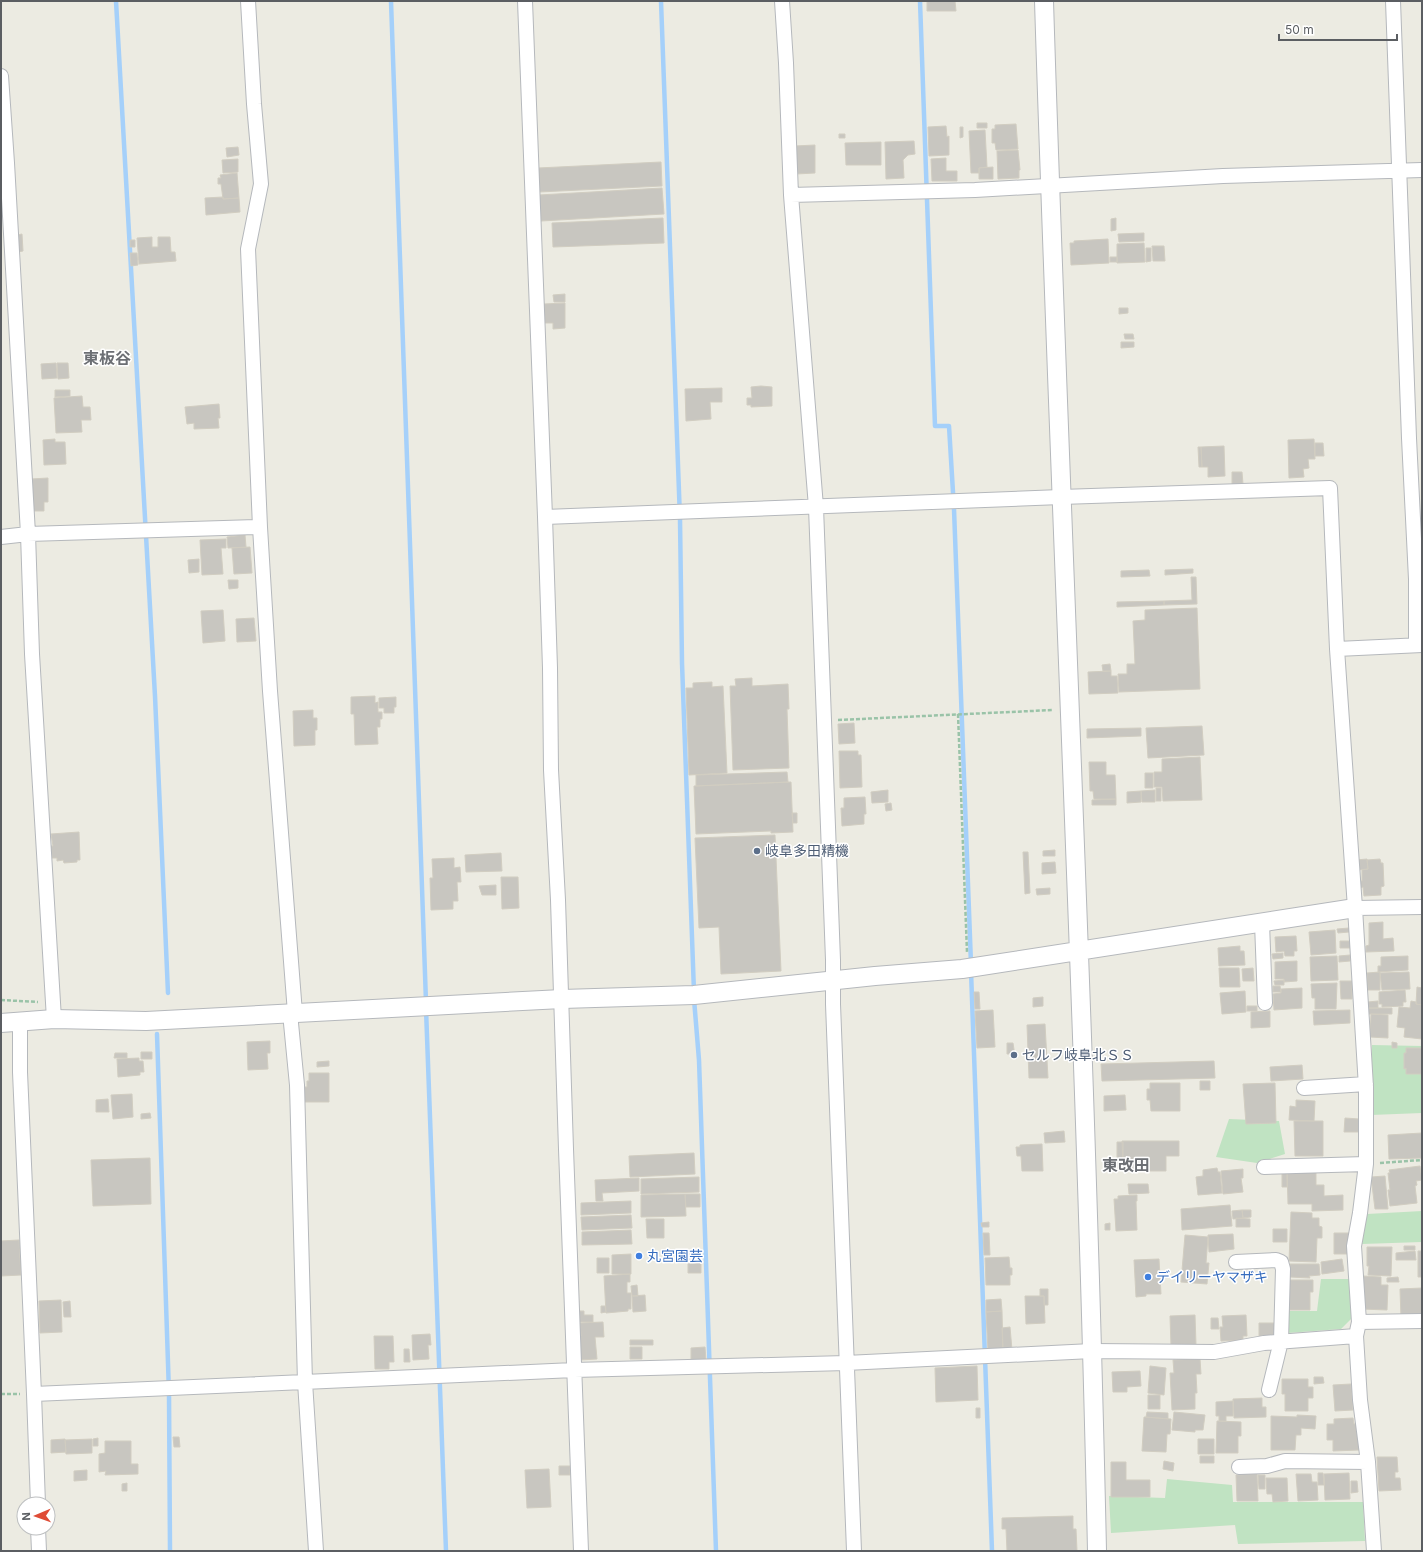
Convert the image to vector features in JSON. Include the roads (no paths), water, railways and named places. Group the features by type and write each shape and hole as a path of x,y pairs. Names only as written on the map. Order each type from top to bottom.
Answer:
{"street":[{"path":"248,1 254,104 261,184 248,249 260,527 297,1085 305,1382 316,1551"},
{"path":"525,1 545,518 550,668 551,770 562,999 581,1551"},
{"path":"782,1 791,195 816,507 854,1551"},
{"path":"1044,1 1061,497 1079,952 1097,1551"},
{"path":"1337,649 1419,645 1409,438 1393,1"},
{"path":"1,76 28,534 32,654 54,1012"},
{"path":"791,195 1050,186 1223,176 1422,170"},
{"path":"545,518 1061,497 1330,488 1337,649 1366,1084 1366,1164 1354,1246 1359,1322 1356,1336 1360,1400 1368,1462 1374,1551"},
{"path":"1,537 28,534 260,527"},
{"path":"1,1022 20,1022 54,1012 146,1021 562,999 694,996 834,980 968,968 1355,908 1422,907"},
{"path":"1262,923 1265,1003"},
{"path":"20,1022 20,1080 38,1496"},
{"path":"1304,1088 1366,1084"},
{"path":"1264,1167 1366,1164"},
{"path":"1236,1262 1276,1260 1281,1262 1283,1269 1280,1342 1269,1390"},
{"path":"1359,1322 1422,1321"},
{"path":"34,1394 574,1370 846,1363 1092,1351 1214,1352 1264,1343 1356,1336"},
{"path":"1239,1467 1267,1466 1285,1462 1368,1462"},
{"path":"38,1536 39,1551"}],"waterway":[{"path":"116,1 155,696 168,993"},
{"path":"391,1 426,1002"},
{"path":"661,1 680,519 682,663 694,992"},
{"path":"920,1 935,426 949,426 954,509 971,964"},
{"path":"971,971 992,1551"},
{"path":"694,999 699,1060 716,1551"},
{"path":"426,1009 446,1551"},
{"path":"157,1034 169,1393 170,1551"}],"place":[{"name":"岐阜多田精機","path":"757,851"},
{"name":"セルフ岐阜北ＳＳ","path":"1014,1055"},
{"name":"丸宮園芸","path":"639,1256"},
{"name":"デイリーヤマザキ","path":"1148,1277"}],"district":[{"name":"東板谷","path":"107,358"},
{"name":"東改田","path":"1126,1165"}]}
